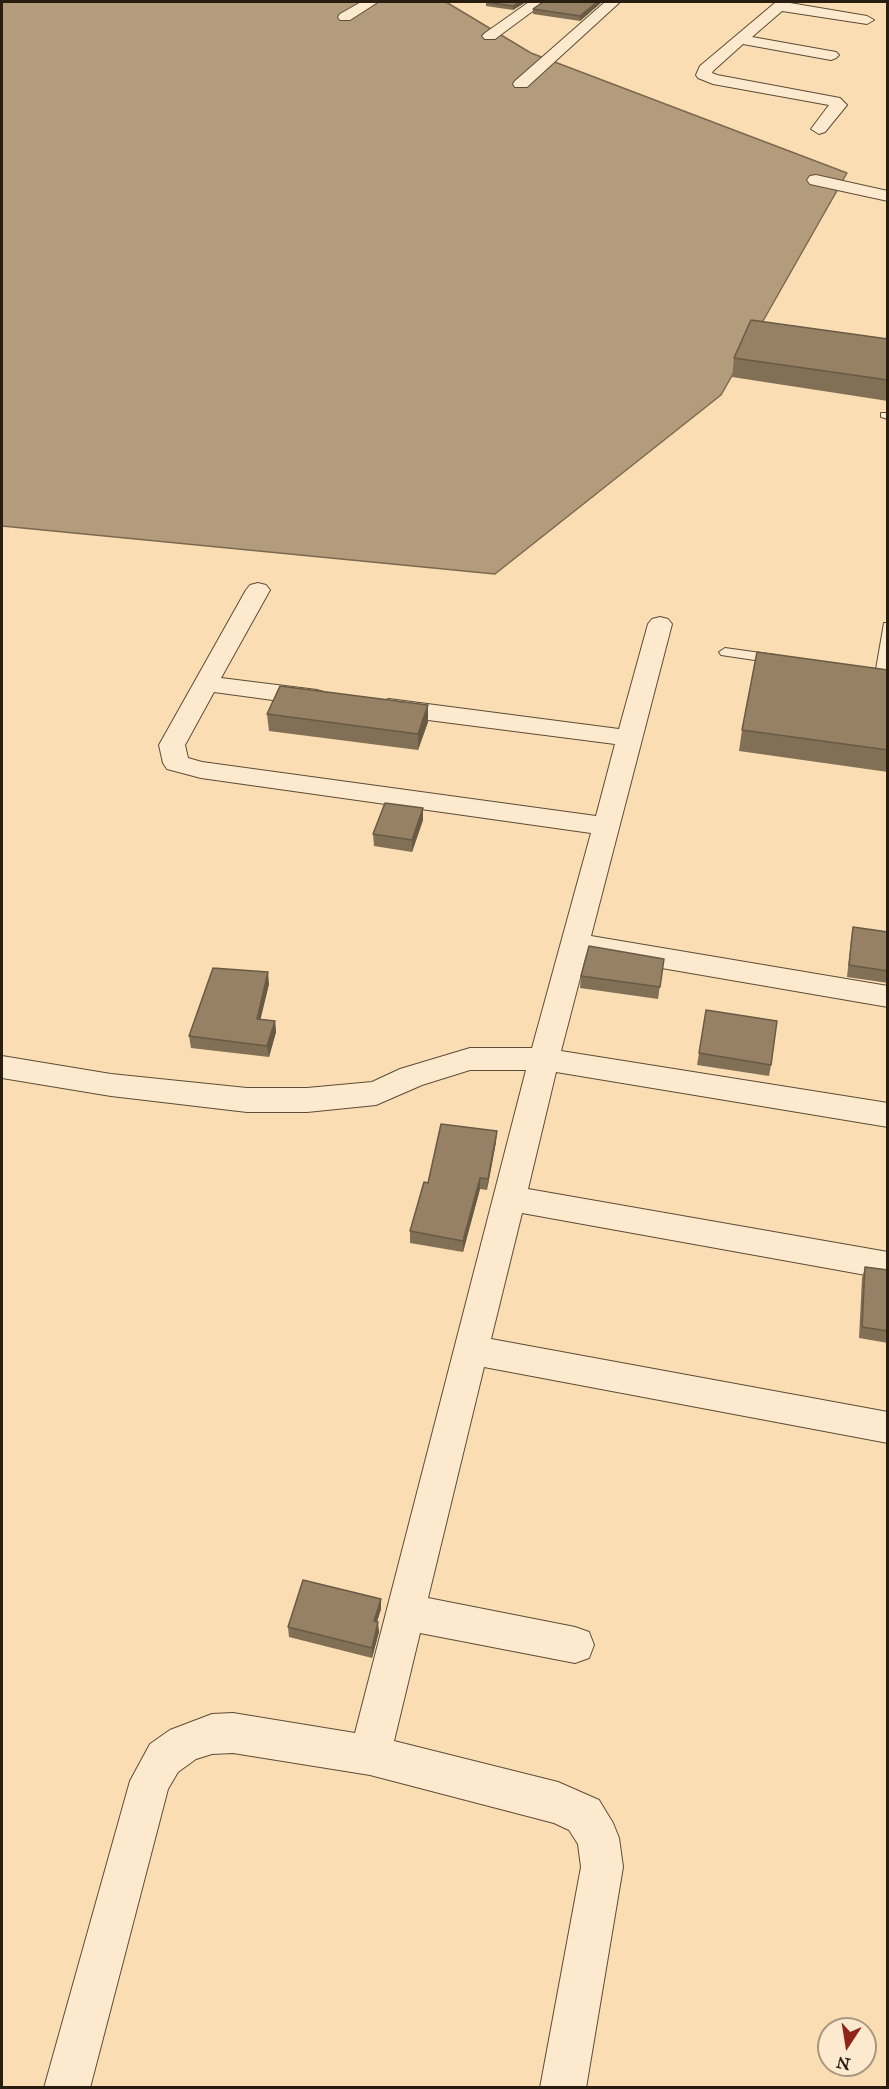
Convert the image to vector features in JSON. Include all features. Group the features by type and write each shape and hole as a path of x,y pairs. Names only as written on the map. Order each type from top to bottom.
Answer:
{"street":[{"path":"345,17 371,2"},
{"path":"490,36 538,2"},
{"path":"521,84 613,2"},
{"path":"819,129 839,105 834,101 714,79 704,75 705,69 782,4 867,20"},
{"path":"738,39 831,55"},
{"path":"816,180 888,196"},
{"path":"258,590 172,745 176,763 201,770 606,826"},
{"path":"370,1755 544,1059 660,624"},
{"path":"206,684 335,701"},
{"path":"371,705 630,738"},
{"path":"575,943 888,996"},
{"path":"9,1068 111,1085 247,1100 307,1100 376,1093 411,1077 470,1059 544,1059 888,1115"},
{"path":"509,1198 888,1266"},
{"path":"472,1350 888,1428"},
{"path":"406,1612 575,1645"},
{"path":"67,2088 150,1781 164,1758 184,1744 213,1734 232,1733 370,1755 558,1803 584,1815 598,1838 602,1867 563,2088"}],"lane":[{"path":"880,675 888,626"},
{"path":"725,652 792,662"}],"shaded area":[{"path":"2,2 446,2 531,53 847,173 721,395 495,574 2,526"}],"building":[{"path":"486,2 519,2 513,6"},
{"path":"543,2 597,2 580,16 533,9"},
{"path":"751,320 888,339 888,380 734,358"},
{"path":"757,652 888,670 888,750 742,730"},
{"path":"280,686 428,705 418,734 267,714"},
{"path":"385,803 423,808 412,840 373,834"},
{"path":"853,927 888,932 888,971 849,965"},
{"path":"589,946 664,959 660,987 581,976"},
{"path":"213,968 268,972 257,1019 275,1021 267,1046 189,1036"},
{"path":"706,1010 777,1021 771,1065 699,1053"},
{"path":"441,1124 497,1131 488,1179 480,1178 463,1241 410,1231 424,1182 428,1183"},
{"path":"865,1267 888,1270 888,1331 862,1327"},
{"path":"303,1580 381,1599 374,1621 378,1622 372,1648 288,1627"}]}
